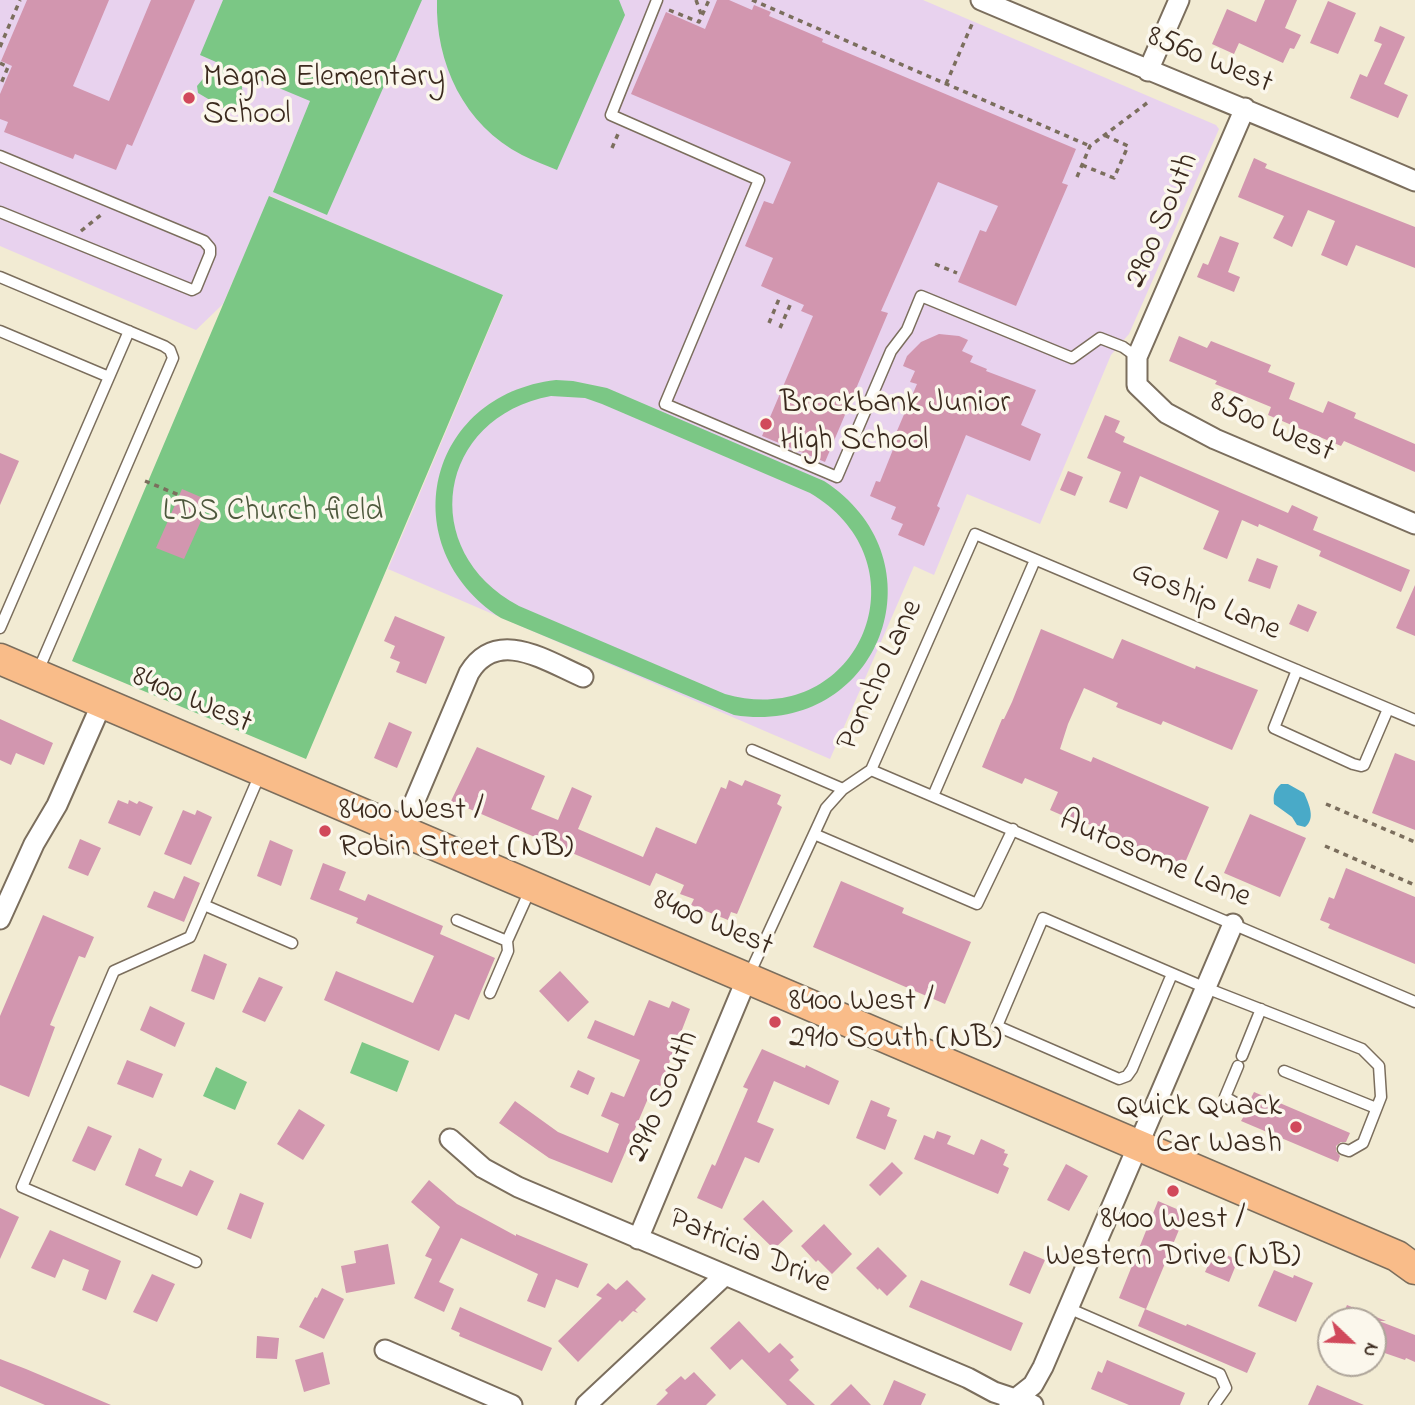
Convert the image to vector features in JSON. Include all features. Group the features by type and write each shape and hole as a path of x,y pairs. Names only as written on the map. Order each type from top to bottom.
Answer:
{"main road":[{"name":"8400 West","path":"0,659 1409,1261"}],"street":[{"name":"8560 West","path":"981,0 1415,181"},
{"path":"1148,71 1179,0"},
{"name":"2900 South","path":"1137,357 1244,108"},
{"name":"8500 West","path":"1137,357 1137,385 1166,413 1214,439 1415,524"},
{"path":"402,831 469,673 481,657 499,649 516,650 583,677"},
{"path":"0,919 34,844 57,805 102,703"},
{"path":"1019,1403 1043,1367 1233,924"},
{"name":"2910 South","path":"638,1239 747,978"},
{"name":"Patricia Drive","path":"450,1139 496,1177 968,1378 1019,1403"},
{"path":"586,1405 725,1275"},
{"path":"385,1350 512,1405"}],"lane":[{"path":"657,0 611,115 759,180 665,404 837,477 891,351 907,330 921,296 1072,358 1100,338 1123,347 1137,357"},
{"path":"0,156 207,243 210,254 194,290 0,212"},
{"path":"0,276 164,346 170,350 173,358 37,675"},
{"path":"0,331 109,377"},
{"path":"0,628 129,331"},
{"name":"Goship Lane","path":"975,534 1415,720"},
{"name":"Poncho Lane","path":"747,978 826,808 843,789 871,770 975,534"},
{"path":"933,796 1035,560"},
{"path":"1297,670 1275,728 1353,764 1364,765 1388,709"},
{"path":"752,750 843,789"},
{"name":"Autosome Lane","path":"871,770 1415,1002"},
{"path":"196,1262 22,1187 114,971 190,937 261,771"},
{"path":"814,834 977,904 1013,829"},
{"path":"490,993 508,951 507,941 531,886"},
{"path":"204,905 292,943"},
{"path":"1172,974 1132,1069 1127,1076 1119,1079 997,1026 1043,918 1206,988 1362,1049 1379,1066 1381,1097 1363,1143 1349,1151 1343,1149"},
{"path":"457,920 507,941"},
{"path":"1247,1109 1225,1097 1261,1009"},
{"path":"1284,1071 1376,1108"},
{"path":"1068,1308 1220,1374 1226,1388 1214,1405"}],"path":[{"path":"0,47 20,0"},
{"path":"696,0 702,16"},
{"path":"670,10 699,22 709,0"},
{"path":"752,0 763,2 1090,146"},
{"path":"946,84 972,24"},
{"path":"0,63 8,67 0,86"},
{"path":"1077,177 1090,146 1151,100"},
{"path":"1082,164 1114,178 1128,146 1104,135"},
{"path":"69,240 115,204"},
{"path":"935,264 957,273"},
{"path":"769,324 779,299"},
{"path":"780,328 791,303"},
{"path":"145,481 179,495"},
{"path":"1326,804 1415,842"},
{"path":"1325,846 1415,885"}],"shaded area":[{"name":"Brockbank Junior High School","path":"0,0 923,0 1216,125 1219,129 1129,334 1111,355 1040,524 967,494 934,575 914,566 830,759 388,569 503,296 270,196 223,304 196,330 0,246"}],"green space":[{"path":"223,0 422,0 327,215 273,192 310,101 243,73 242,89 250,104 232,113 198,93 197,86 212,68 223,65 200,55"},
{"path":"437,0 619,0 625,15 557,170 522,155 502,142 484,127 469,109 457,90 441,47"},
{"name":"LDS Church field","path":"269,196 503,295 306,759 72,661"},
{"path":"556,380 607,388 824,481 861,515 882,555 888,596 880,637 859,672 827,699 785,715 734,715 501,618 467,588 445,553 436,515 439,478 453,443 477,414 512,392","holes":["551,396 585,398 810,493 846,524 866,560 871,598 863,634 842,666 812,689 772,699 725,694 519,606 486,582 465,553 454,521 454,488 464,457 483,430 513,409"]},
{"path":"362,1042 409,1061 397,1092 350,1073"},
{"path":"216,1067 247,1082 235,1110 203,1096"}],"water":[{"path":"1281,784 1288,784 1304,793 1311,816 1305,827 1297,825 1292,817 1274,804 1274,793"}],"building":[{"path":"27,0 109,0 73,86 109,101 151,0 195,0 132,146 127,144 116,170 75,154 73,159 4,132 8,122 0,119 0,94 12,66 1,61"},
{"path":"717,0 729,0 752,10 754,5 771,12 769,16 823,39 822,42 1076,149 1062,183 1068,185 1016,306 958,282 980,230 986,232 998,206 938,182 881,311 888,313 825,462 762,436 813,316 801,311 804,305 761,286 773,258 745,246 764,201 773,204 791,162 631,94 666,12 705,29"},
{"path":"1265,0 1297,0 1285,28 1301,35 1294,49 1290,48 1283,63 1239,43 1234,54 1212,44 1227,9 1256,22"},
{"path":"1328,1 1356,13 1338,54 1310,43"},
{"path":"1380,26 1405,37 1384,84 1408,95 1398,118 1350,98 1360,74 1367,77 1382,44 1374,41"},
{"path":"1254,158 1267,164 1265,168 1415,227 1415,268 1356,245 1347,266 1321,255 1335,221 1308,210 1292,247 1273,238 1284,216 1238,197"},
{"path":"1220,236 1239,243 1228,272 1240,277 1234,292 1197,277 1203,263 1208,265"},
{"path":"939,334 968,340 962,351 973,356 970,362 1036,390 1021,425 1041,434 1030,461 966,435 924,546 898,535 903,524 891,519 896,507 870,496 876,481 880,482 894,447 891,445 917,384 910,382 915,371 903,366 907,356 921,342"},
{"path":"1179,336 1207,348 1211,341 1271,365 1268,372 1295,383 1289,399 1323,413 1328,401 1356,413 1354,418 1415,444 1415,472 1344,441 1341,446 1268,415 1271,407 1169,361"},
{"path":"1105,415 1120,421 1115,432 1125,437 1123,442 1288,513 1292,505 1318,517 1313,530 1410,570 1401,592 1319,556 1321,551 1259,524 1258,527 1242,520 1227,559 1203,549 1219,511 1140,476 1127,509 1109,502 1121,472 1087,458"},
{"path":"0,453 19,461 0,505"},
{"path":"1068,471 1083,477 1075,496 1060,490"},
{"path":"182,489 210,501 184,559 156,548"},
{"path":"1257,558 1278,566 1270,589 1248,581"},
{"path":"1415,585 1415,636 1396,628"},
{"path":"1298,604 1317,612 1308,632 1289,624"},
{"path":"395,616 445,637 426,684 396,672 400,662 390,658 395,646 384,641"},
{"path":"1041,629 1113,659 1122,639 1195,669 1196,666 1258,690 1232,750 1163,721 1161,725 1116,707 1118,703 1084,688 1068,724 1060,749 1091,762 1093,757 1209,807 1184,865 1050,810 1058,792 1025,778 1022,784 982,767"},
{"path":"0,719 53,743 44,765 16,753 11,765 0,760"},
{"path":"389,722 412,732 397,768 374,758"},
{"path":"477,747 545,776 531,809 558,820 572,787 592,796 578,829 643,857 656,827 696,844 721,787 726,789 729,780 742,786 745,780 781,795 777,804 782,807 737,914 731,912 728,920 691,905 694,899 680,894 684,885 656,873 650,886 572,853 571,855 451,801"},
{"path":"1395,753 1415,761 1415,830 1372,813"},
{"path":"118,800 128,804 129,800 137,804 139,801 153,807 140,836 108,823"},
{"path":"183,810 195,815 197,810 212,817 191,865 164,854"},
{"path":"1250,814 1306,838 1280,897 1224,873"},
{"path":"80,839 101,848 88,876 68,868"},
{"path":"270,840 293,850 281,886 257,876"},
{"path":"323,863 346,872 339,890 365,901 368,894 443,926 440,934 495,958 469,1020 455,1014 439,1051 324,1000 336,971 413,1003 434,956 356,923 358,918 310,899"},
{"path":"1346,868 1415,897 1415,964 1328,928 1330,924 1320,920 1329,897 1334,899"},
{"path":"184,876 200,883 184,922 147,907 154,891 174,899"},
{"path":"841,881 904,908 902,913 971,942 945,1004 813,947"},
{"path":"43,915 94,937 85,958 79,956 50,1025 55,1027 29,1097 0,1085 0,1016"},
{"path":"204,954 227,964 214,1000 191,991"},
{"path":"560,971 589,1002 568,1022 539,991"},
{"path":"259,977 283,987 265,1022 242,1012"},
{"path":"649,1000 669,1008 672,1001 690,1009 658,1092 652,1089 612,1183 549,1158 499,1123 515,1101 558,1132 608,1153 619,1124 601,1116 611,1092 624,1097 640,1060 587,1038 595,1020 634,1036"},
{"path":"150,1006 185,1023 175,1047 140,1030"},
{"path":"762,1049 805,1068 806,1065 839,1081 829,1105 774,1081 757,1122 774,1129 759,1163 745,1157 722,1209 697,1198 712,1164 715,1166 748,1089 743,1087"},
{"path":"127,1060 163,1074 153,1098 117,1084"},
{"path":"578,1070 595,1078 588,1095 570,1087"},
{"name":"Quick Quack Car Wash","path":"1254,1092 1350,1133 1346,1142 1336,1146 1340,1156 1338,1162 1241,1121 1244,1116 1253,1112 1253,1106 1249,1102"},
{"path":"871,1100 890,1108 887,1116 897,1120 885,1150 856,1138"},
{"path":"299,1109 325,1125 303,1160 277,1144"},
{"path":"88,1126 112,1136 95,1171 72,1161"},
{"path":"937,1131 951,1136 947,1144 974,1155 981,1139 1005,1150 1004,1153 1008,1154 1003,1165 1009,1168 998,1194 914,1159 924,1135 934,1139"},
{"path":"139,1148 162,1159 155,1176 182,1187 190,1170 214,1181 197,1216 125,1185"},
{"path":"892,1162 903,1173 880,1196 869,1185"},
{"path":"1066,1164 1088,1176 1069,1211 1047,1200"},
{"path":"429,1180 457,1204 516,1236 588,1264 578,1288 556,1279 545,1308 527,1301 538,1274 461,1238 439,1282 454,1289 444,1312 414,1298 432,1259 425,1256 440,1227 411,1202"},
{"path":"240,1193 264,1203 251,1239 227,1229"},
{"path":"763,1200 793,1231 774,1249 743,1219"},
{"path":"1158,1201 1186,1213 1146,1309 1119,1298"},
{"path":"0,1208 19,1217 0,1259"},
{"path":"824,1224 852,1254 832,1274 801,1246"},
{"path":"50,1230 121,1261 106,1300 82,1290 89,1270 63,1259 55,1278 31,1268"},
{"path":"388,1244 395,1284 346,1293 341,1266 356,1263 354,1251"},
{"path":"878,1247 907,1276 887,1296 856,1268"},
{"path":"1215,1250 1238,1260 1229,1282 1205,1272"},
{"path":"1024,1251 1045,1260 1030,1294 1009,1285"},
{"path":"1274,1270 1313,1283 1296,1322 1258,1306"},
{"path":"152,1274 175,1284 157,1322 133,1312"},
{"path":"627,1280 646,1299 635,1310 638,1313 633,1311 622,1322 620,1320 578,1362 558,1341 602,1298 596,1295 608,1283 616,1290"},
{"path":"921,1280 1023,1323 1011,1351 909,1307"},
{"path":"322,1288 344,1299 324,1339 299,1327"},
{"path":"460,1307 552,1348 542,1371 459,1336 460,1333 451,1329"},
{"path":"1145,1309 1256,1353 1247,1373 1138,1326"},
{"path":"739,1321 769,1353 780,1343 794,1357 790,1360 799,1370 789,1380 815,1405 787,1405 742,1359 730,1370 710,1348"},
{"path":"1387,1324 1415,1335 1415,1362 1406,1358 1405,1360 1387,1354"},
{"path":"257,1336 279,1338 277,1359 256,1358"},
{"path":"323,1352 330,1384 304,1392 295,1360"},
{"path":"0,1359 111,1405 45,1405 0,1386"},
{"path":"1107,1360 1185,1393 1180,1405 1129,1405 1091,1389 1098,1371 1102,1373"},
{"path":"694,1372 716,1395 706,1405 656,1405 668,1393 665,1390 681,1376 685,1380"},
{"path":"894,1380 926,1394 921,1405 883,1405"},
{"path":"851,1384 871,1405 830,1405"},
{"path":"1317,1385 1364,1405 1308,1405"}],"place":[{"name":"Magna Elementary School","path":"189,98"},
{"name":"Brockbank Junior High School","path":"766,424"},
{"name":"8400 West / Robin Street (NB)","path":"325,831"},
{"name":"8400 West / 2910 South (NB)","path":"775,1022"},
{"name":"Quick Quack Car Wash","path":"1296,1127"},
{"name":"8400 West / Western Drive (NB)","path":"1173,1191"}]}
